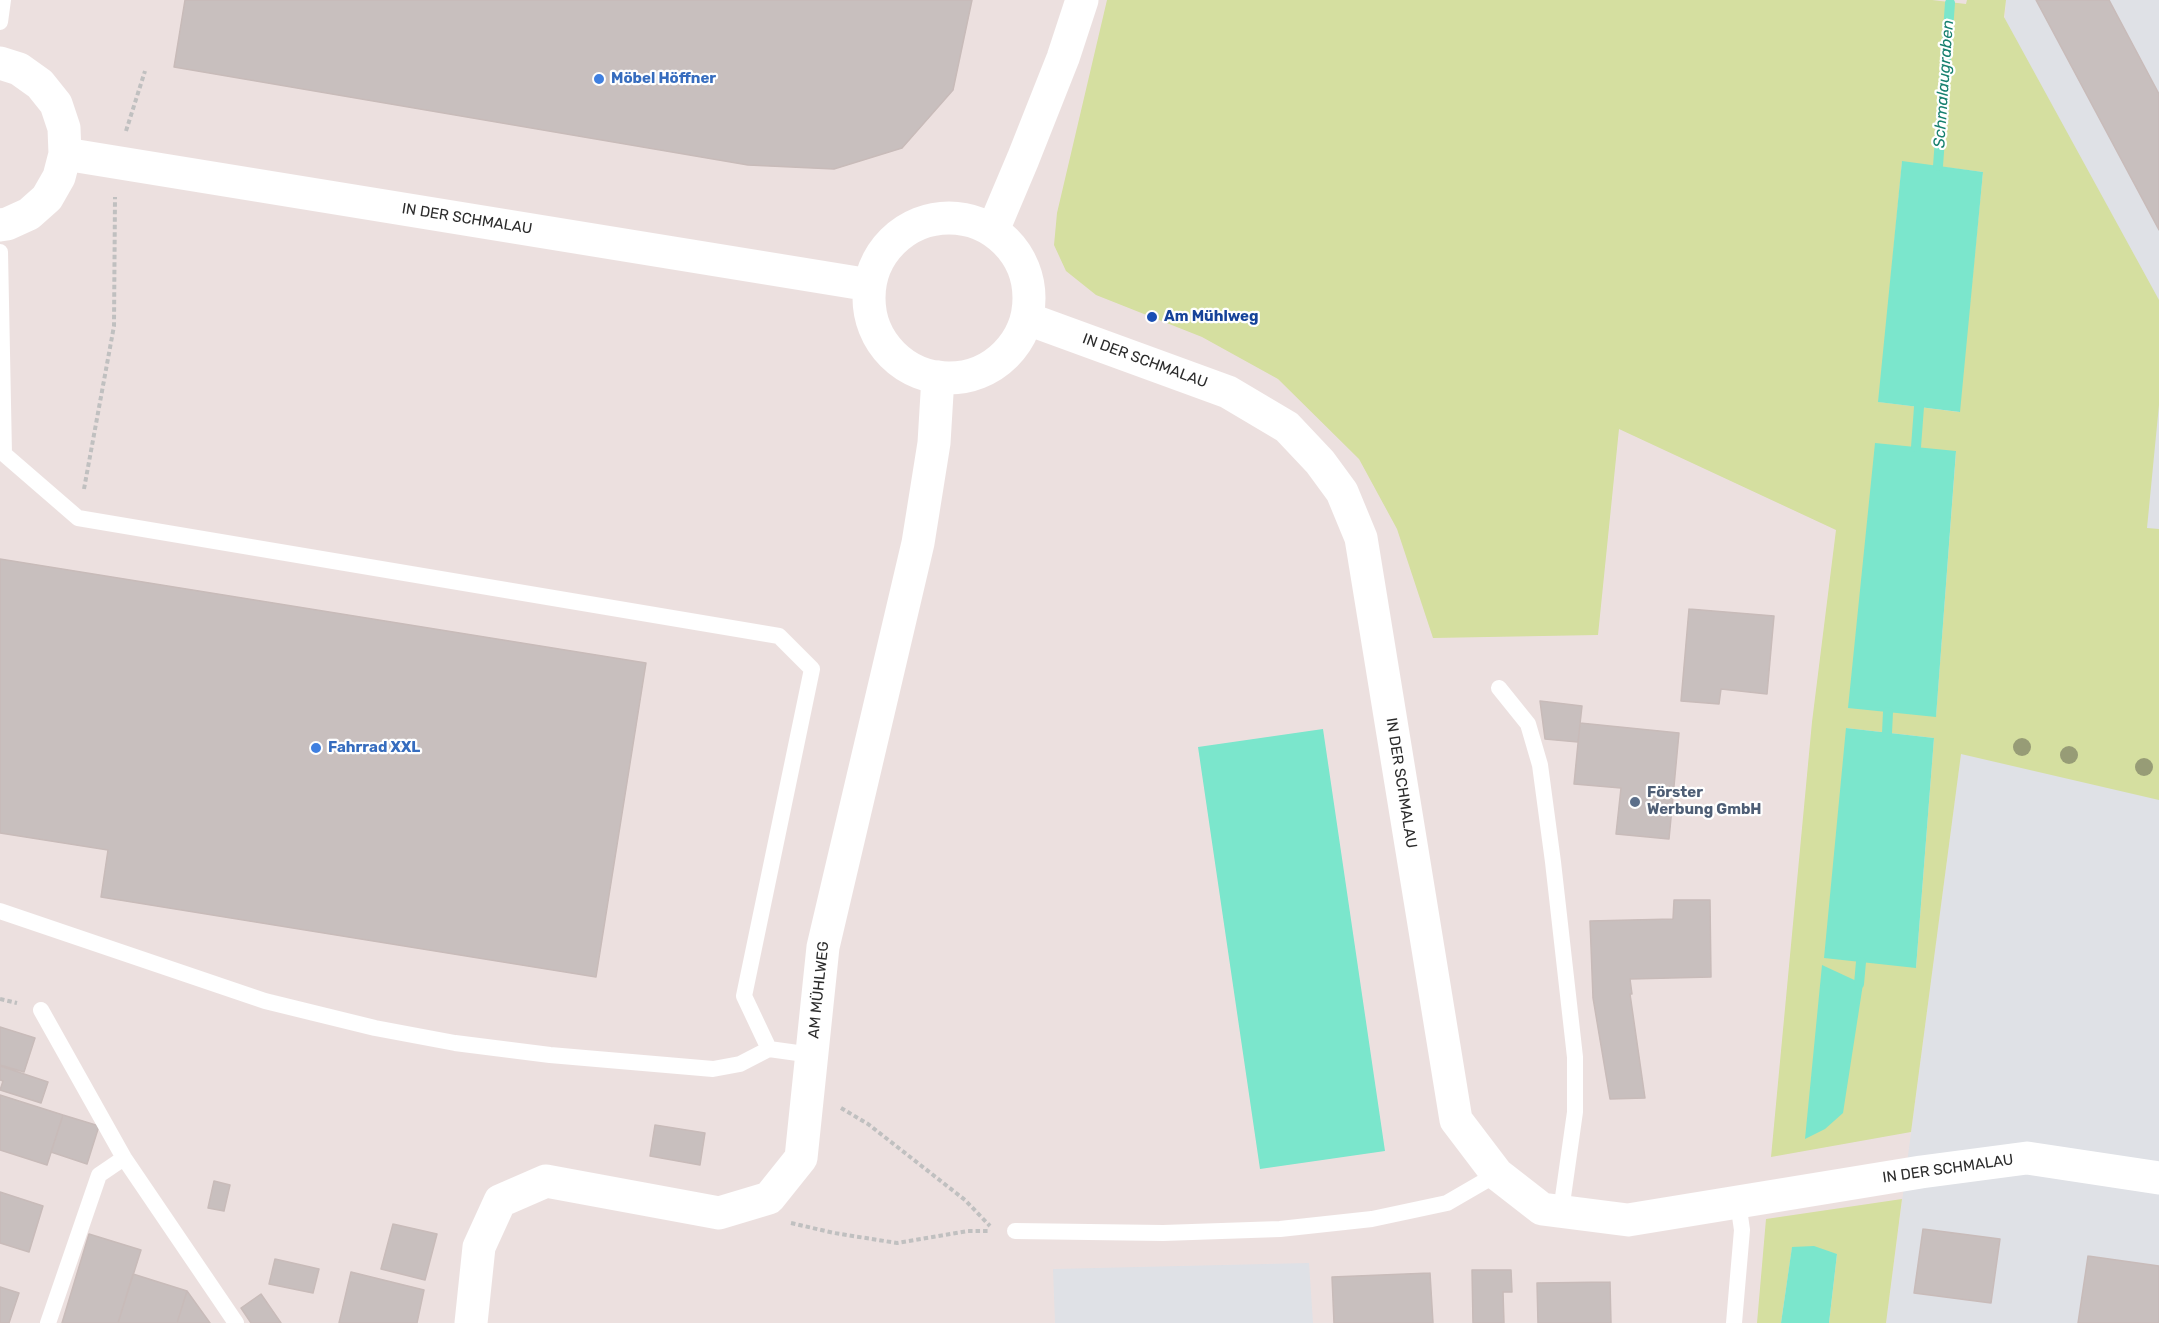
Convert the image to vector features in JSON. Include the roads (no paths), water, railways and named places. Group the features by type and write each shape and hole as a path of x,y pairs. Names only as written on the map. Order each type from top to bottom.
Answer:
{"street":[{"path":"993,230 1063,58 1082,0"},
{"path":"0,63 19,69 40,84 56,104 64,128 65,154 59,177 46,198 28,214 0,225"},
{"name":"IN DER SCHMALAU","path":"65,154 870,285"},
{"path":"942,218 969,220 993,230 1012,247 1024,269 1030,293 1028,319 1018,340 1003,358 984,371 961,378 938,378 913,370 892,355 877,334 869,310 870,285 878,260 894,239 916,224 942,218"},
{"name":"IN DER SCHMALAU","path":"1028,319 1228,392 1287,427 1320,462 1342,492 1361,538 1456,1120 1497,1174 1542,1209 1628,1220 1921,1172 2027,1158 2159,1178"},
{"name":"AM MÜHLWEG","path":"471,1323 479,1247 501,1201 546,1181 719,1213 769,1198 801,1158 823,947 918,543 934,443 938,378"}],"lane":[{"path":"0,22 3,0"},
{"path":"0,252 2,454 78,518 779,636 812,669 744,996 769,1049"},
{"path":"1499,688 1528,724 1540,765 1555,873 1575,1057 1575,1112 1561,1211"},
{"path":"0,911 265,1001 375,1029 455,1043 550,1055 714,1069 740,1064 769,1049 812,1055"},
{"path":"41,1010 124,1158 236,1323"},
{"path":"48,1323 99,1175 124,1158"},
{"path":"1015,1230 1186,1232 1280,1229 1361,1220 1447,1203 1497,1174"},
{"path":"1734,1323 1742,1230 1738,1202"}],"waterway":[{"name":"Schmalaugraben","path":"1938,166 1950,3"},
{"name":"Schmalaugraben","path":"1916,447 1919,407"},
{"name":"Schmalaugraben","path":"1887,733 1888,712"},
{"name":"Schmalaugraben","path":"1859,984 1861,962"}],"place":[{"name":"Möbel Höffner","path":"599,79"},
{"name":"Am Mühlweg","path":"1152,317"},
{"name":"Fahrrad XXL","path":"316,748"},
{"name":"Förster Werbung GmbH","path":"1635,802"}]}
